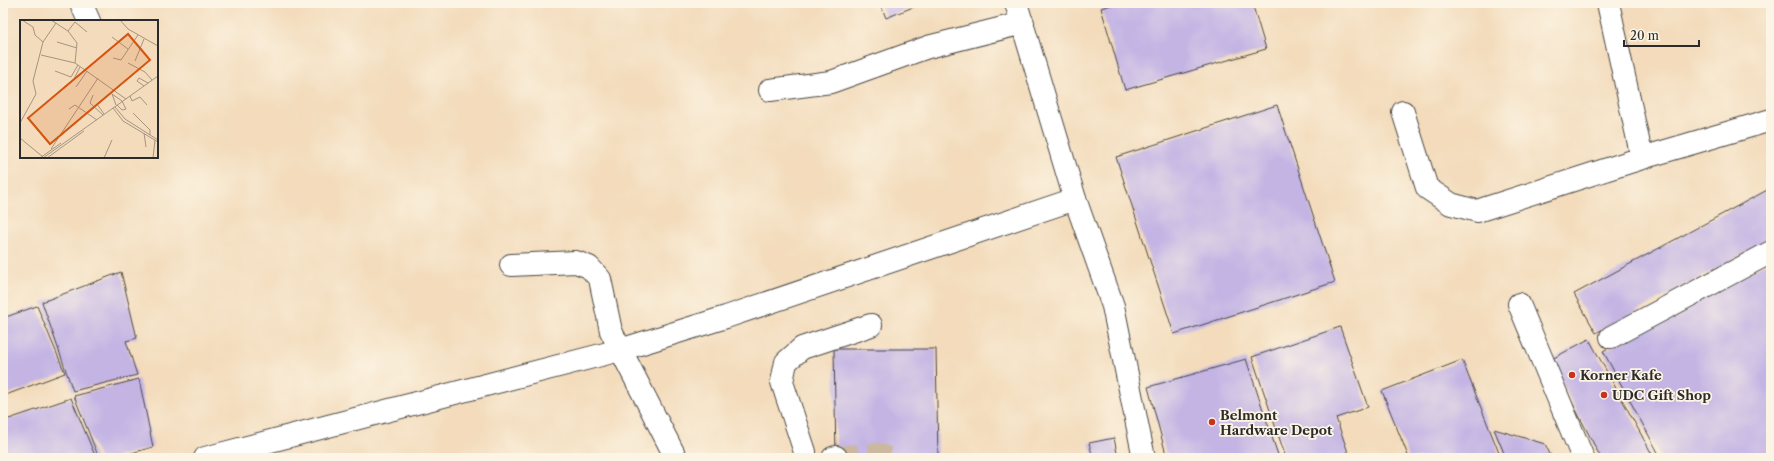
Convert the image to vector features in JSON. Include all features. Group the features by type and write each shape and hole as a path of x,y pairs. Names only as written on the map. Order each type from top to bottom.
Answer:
{"street":[{"path":"81,3 89,20"},
{"path":"1016,3 1075,199 1113,306 1144,458"},
{"path":"1608,3 1642,158"},
{"path":"770,90 831,82 928,47 1023,23"},
{"path":"1403,112 1427,188 1451,204 1477,211 1642,158 1771,120"},
{"path":"205,458 620,350 726,318 1075,199"},
{"path":"1611,337 1771,252"},
{"path":"512,265 576,262 589,267 600,279 611,331 676,458"},
{"path":"1519,304 1583,458"},
{"path":"805,458 805,452 782,382 786,362 802,348 871,325"}],"building":[{"path":"880,3 923,3 886,18"},
{"path":"1118,3 1252,3 1266,49 1125,90 1101,8"},
{"path":"1277,105 1335,282 1174,334 1116,157"},
{"path":"1771,188 1771,240 1596,333 1574,294"},
{"path":"1771,260 1771,458 1661,458 1603,351"},
{"path":"121,272 137,338 126,341 137,375 73,391 42,302"},
{"path":"37,306 65,373 3,396 3,318"},
{"path":"1340,327 1368,407 1336,418 1350,458 1286,458 1252,357"},
{"path":"1589,339 1654,458 1601,458 1550,360"},
{"path":"834,349 936,349 938,458 836,458"},
{"name":"Belmont Hardware Depot","path":"1246,359 1279,458 1167,458 1148,387"},
{"path":"1462,360 1501,458 1409,458 1382,391"},
{"path":"139,379 153,447 114,458 99,458 74,396"},
{"path":"71,398 96,458 3,458 3,421"},
{"path":"1494,429 1545,444 1552,458 1506,458"},
{"path":"1114,438 1118,458 1093,458 1089,443"}],"tunnel":[{"path":"836,457 879,454 888,458"}],"place":[{"name":"Korner Kafe","path":"1572,375"},
{"name":"UDC Gift Shop","path":"1604,395"},
{"name":"Belmont Hardware Depot","path":"1212,422"}]}
